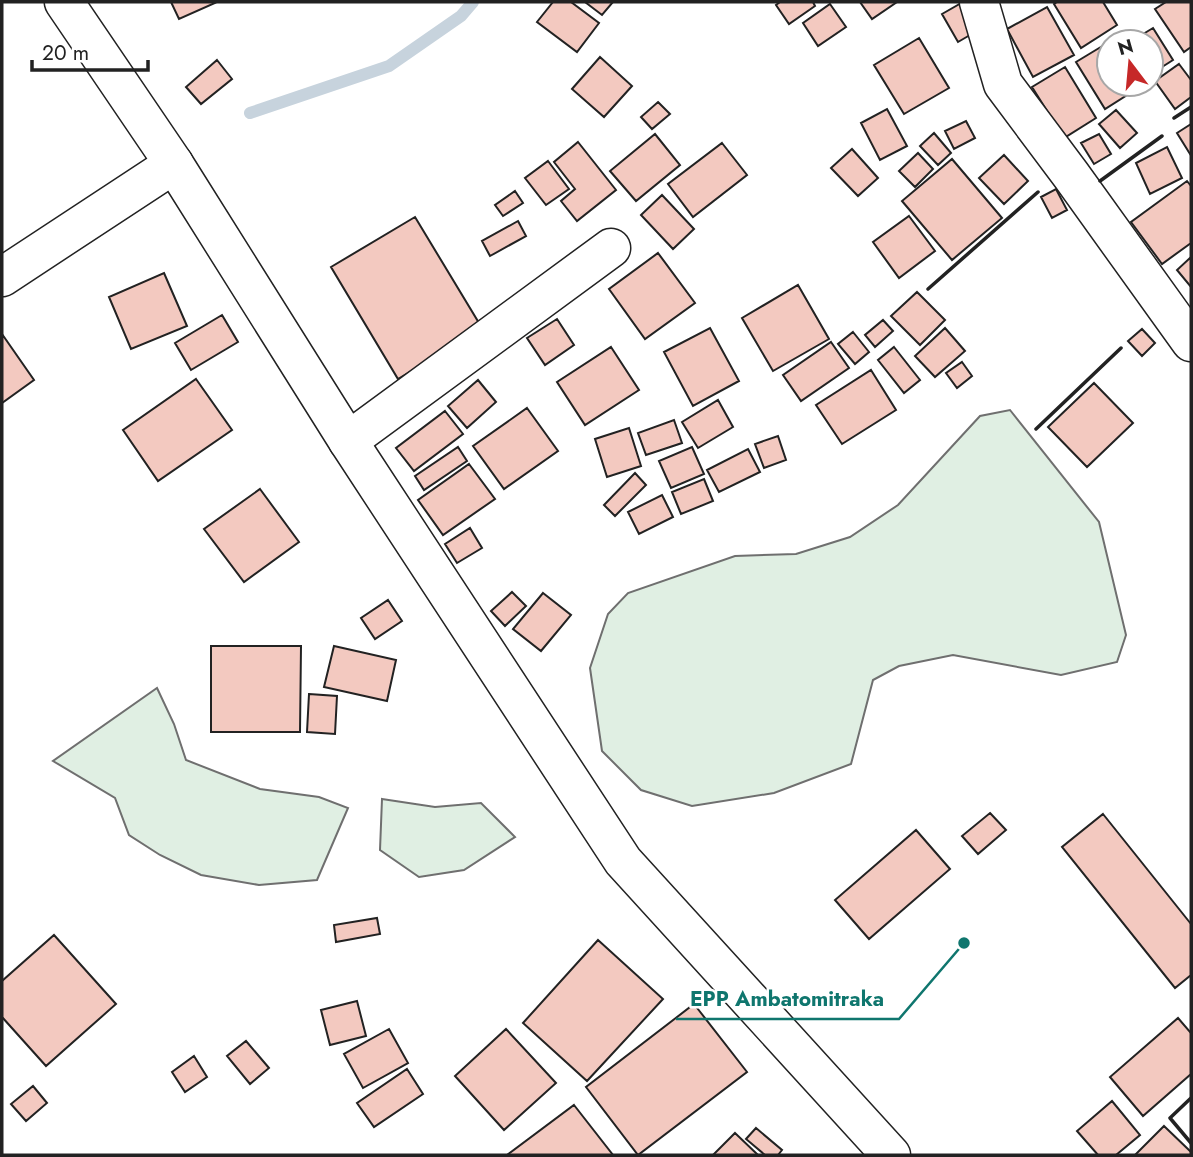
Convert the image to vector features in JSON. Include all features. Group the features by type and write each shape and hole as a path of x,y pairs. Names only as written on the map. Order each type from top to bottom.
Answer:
{"main road":[{"path":"64,2 174,164 348,442 623,861 891,1155"},
{"path":"979,2 1003,84 1191,342"},
{"path":"2,277 174,164"},
{"path":"348,442 611,248"}],"green space":[{"path":"1010,410 1099,522 1126,635 1117,662 1061,675 953,655 899,666 873,680 851,764 774,793 692,806 641,790 602,751 590,668 608,614 628,593 735,556 796,554 850,537 898,505 980,416"},
{"path":"157,688 174,724 186,760 260,789 319,797 348,808 317,880 259,885 201,875 160,855 129,835 115,798 53,761"},
{"path":"382,799 435,807 481,803 515,837 464,870 419,877 380,850"}],"building":[{"path":"171,2 214,2 215,3 179,19"},
{"path":"553,2 571,2 599,23 577,52 537,22"},
{"path":"585,2 613,2 602,15"},
{"path":"780,2 813,2 815,6 789,24 776,5"},
{"path":"860,2 897,2 872,19"},
{"path":"963,2 982,28 958,42 942,14"},
{"path":"1103,2 1117,25 1112,28 1095,28 1095,39 1081,48 1054,4"},
{"path":"1166,2 1191,2 1191,47 1184,52 1155,9"},
{"path":"830,4 846,27 818,46 803,23"},
{"path":"1047,7 1074,55 1033,77 1007,29"},
{"path":"919,38 949,88 904,114 874,65"},
{"path":"1165,47 1173,60 1165,65"},
{"path":"1095,50 1095,93 1076,62"},
{"path":"600,57 632,86 604,117 572,89"},
{"path":"217,60 232,79 201,104 186,87"},
{"path":"1179,64 1191,80 1191,97 1175,109 1165,95 1165,74"},
{"path":"1065,67 1096,118 1064,138 1032,87"},
{"path":"1098,98 1122,98 1105,109"},
{"path":"658,102 670,114 652,129 641,117"},
{"path":"887,109 907,146 880,160 861,123"},
{"path":"1116,110 1137,133 1120,148 1099,124"},
{"path":"966,121 975,138 954,149 945,131"},
{"path":"1191,124 1191,153 1190,154 1177,133"},
{"path":"934,133 951,153 938,165 920,146"},
{"path":"655,134 680,165 636,201 610,171"},
{"path":"1099,134 1111,154 1094,164 1081,143"},
{"path":"578,142 616,190 577,221 561,201 575,189 554,162"},
{"path":"722,143 747,175 693,217 668,184"},
{"path":"1167,147 1182,178 1150,194 1136,163"},
{"path":"852,149 878,178 858,196 831,168"},
{"path":"918,153 933,169 915,187 899,171"},
{"path":"1004,155 1028,181 1004,204 979,178"},
{"path":"952,159 1002,218 952,260 902,201"},
{"path":"548,161 569,189 546,205 525,178"},
{"path":"1187,181 1191,186 1191,243 1162,264 1131,222"},
{"path":"1056,189 1067,210 1052,218 1041,197"},
{"path":"515,191 523,203 503,216 495,205"},
{"path":"662,195 694,229 673,249 641,215"},
{"path":"909,216 935,251 899,278 873,242"},
{"path":"415,217 482,328 398,379 331,267"},
{"path":"518,221 526,236 490,256 482,241"},
{"path":"658,253 695,303 645,339 609,289"},
{"path":"1191,257 1191,287 1177,270"},
{"path":"164,273 187,326 131,349 109,297"},
{"path":"798,285 829,339 773,371 742,318"},
{"path":"917,292 945,320 920,345 891,316"},
{"path":"222,315 238,342 191,370 175,343"},
{"path":"557,319 574,345 545,365 527,338"},
{"path":"883,320 893,331 875,347 865,335"},
{"path":"710,328 739,381 693,406 664,352"},
{"path":"945,328 965,351 935,377 915,356"},
{"path":"1142,329 1155,343 1142,356 1128,341"},
{"path":"853,332 869,352 855,364 838,344"},
{"path":"2,334 34,380 2,403"},
{"path":"831,342 849,368 801,401 783,375"},
{"path":"611,347 639,390 585,425 557,382"},
{"path":"894,347 920,380 904,393 878,360"},
{"path":"962,362 972,376 957,388 946,373"},
{"path":"871,370 896,410 842,444 816,405"},
{"path":"196,379 232,430 158,481 123,430"},
{"path":"478,380 496,402 467,428 448,406"},
{"path":"1094,383 1133,423 1087,467 1048,427"},
{"path":"718,400 733,427 698,448 682,422"},
{"path":"527,408 558,451 504,489 473,446"},
{"path":"445,411 463,434 414,471 396,448"},
{"path":"674,420 682,443 646,455 638,433"},
{"path":"629,428 641,466 607,477 595,439"},
{"path":"778,436 786,460 764,468 755,444"},
{"path":"458,447 467,461 424,490 415,476"},
{"path":"692,447 704,474 671,488 659,461"},
{"path":"748,449 760,472 719,492 707,470"},
{"path":"469,464 495,499 443,535 418,500"},
{"path":"635,473 646,485 615,516 604,505"},
{"path":"704,479 713,501 681,514 672,492"},
{"path":"260,489 299,542 244,582 204,529"},
{"path":"662,495 673,517 639,534 628,512"},
{"path":"470,528 482,548 457,563 445,544"},
{"path":"512,592 526,606 505,626 491,611"},
{"path":"543,593 571,615 541,651 513,629"},
{"path":"388,600 402,621 375,639 361,618"},
{"path":"211,646 301,646 300,732 211,732"},
{"path":"334,646 396,660 387,701 324,687"},
{"path":"309,694 337,696 335,734 307,732"},
{"path":"990,813 1006,830 978,854 962,836"},
{"path":"1103,814 1191,924 1191,975 1175,988 1062,847"},
{"path":"916,830 950,869 869,939 835,900"},
{"path":"377,918 380,934 336,942 334,925"},
{"path":"54,935 116,1004 46,1066 2,1017 2,981"},
{"path":"598,940 663,999 587,1081 523,1023"},
{"path":"357,1001 366,1036 330,1045 321,1010"},
{"path":"694,1004 747,1072 638,1155 586,1087"},
{"path":"1178,1018 1191,1033 1191,1074 1143,1116 1110,1077"},
{"path":"389,1029 408,1063 363,1088 344,1054"},
{"path":"506,1029 556,1083 504,1130 455,1076"},
{"path":"246,1041 269,1068 250,1084 227,1056"},
{"path":"194,1056 207,1077 185,1092 172,1072"},
{"path":"407,1069 423,1094 374,1127 357,1103"},
{"path":"33,1086 47,1103 26,1121 11,1104"},
{"path":"1112,1101 1140,1135 1116,1155 1098,1155 1077,1131"},
{"path":"574,1105 613,1155 507,1155"},
{"path":"1164,1126 1191,1155 1135,1155"},
{"path":"756,1128 782,1150 778,1155 765,1155 746,1139"},
{"path":"735,1133 758,1155 713,1155"}],"waterway":[{"path":"250,113 389,66 461,16 473,2"}],"wall":[{"path":"1174,118 1191,107"},
{"path":"1100,181 1162,136"},
{"path":"928,289 1038,192"},
{"path":"1036,429 1121,348"},
{"path":"1191,1098 1170,1118 1191,1143"}],"place":[{"name":"EPP Ambatomitraka","path":"964,943"}]}
